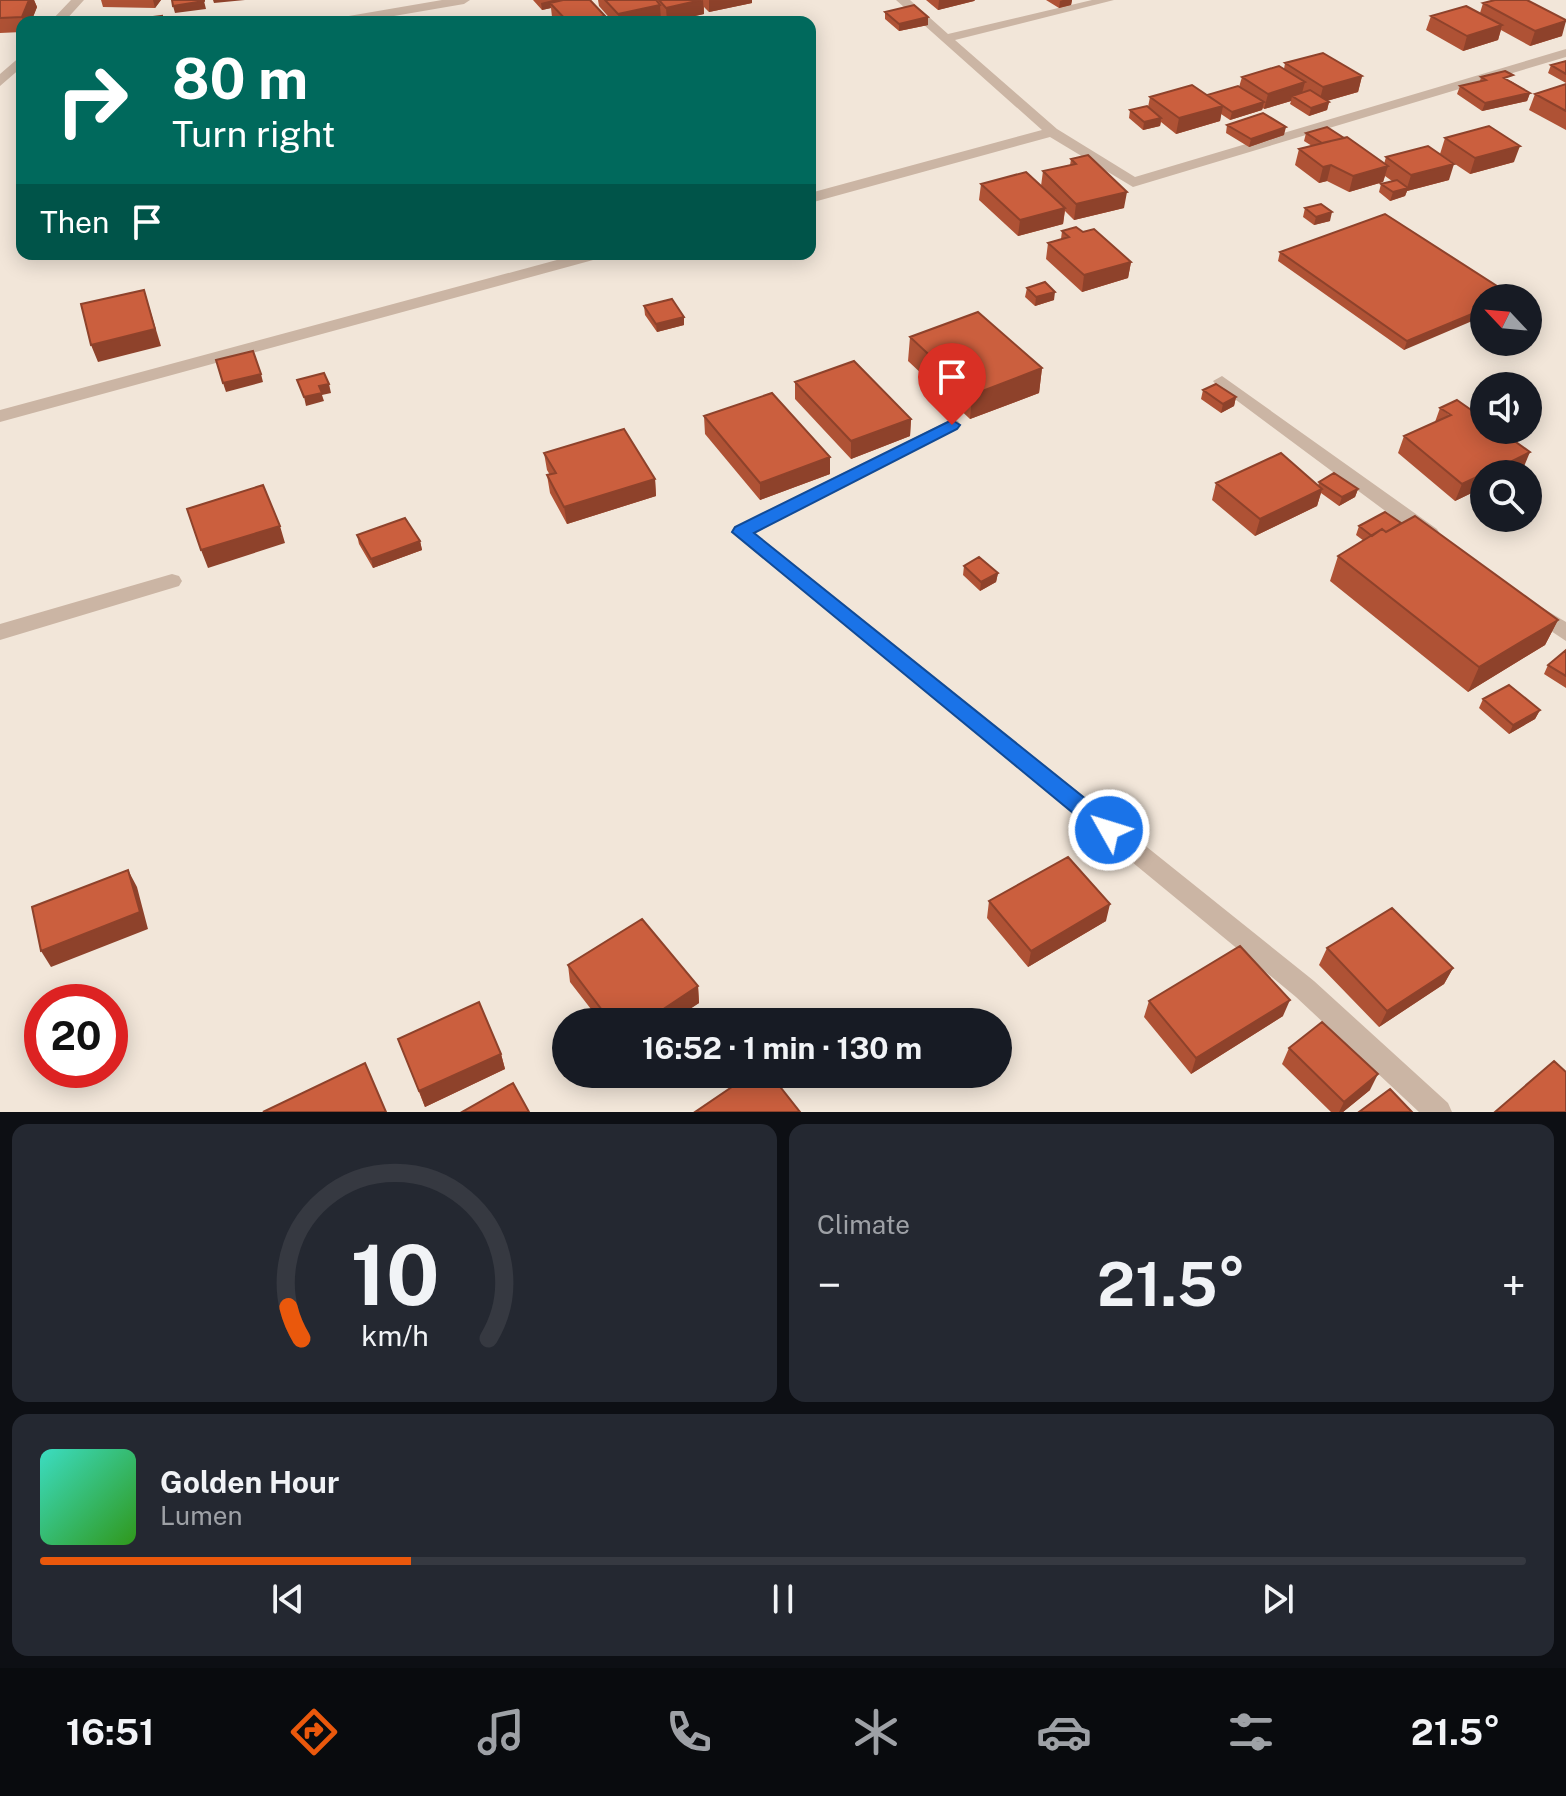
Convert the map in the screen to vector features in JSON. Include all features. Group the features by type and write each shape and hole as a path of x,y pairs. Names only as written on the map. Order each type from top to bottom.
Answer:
{"street":[{"path":"63,16 78,0"},
{"path":"372,16 464,0"},
{"path":"902,0 1052,132 1133,182 1566,53"},
{"path":"947,38 1108,0"},
{"path":"1,81 16,65"},
{"path":"816,196 1052,132"},
{"path":"0,416 576,260"},
{"path":"1222,381 1451,549"},
{"path":"952,425 741,532 1305,989 1438,1112"},
{"path":"0,632 172,581"},
{"path":"1515,596 1566,633"}],"building":[{"path":"0,0 29,0 22,16 0,18"},
{"path":"172,0 204,0 204,1 173,6"},
{"path":"590,0 605,16 562,16 550,3"},
{"path":"605,0 656,0 660,5 618,14"},
{"path":"659,0 701,0 666,8"},
{"path":"1527,0 1566,21 1535,31 1483,3"},
{"path":"914,5 928,17 899,24 885,12"},
{"path":"1466,6 1502,25 1467,36 1431,16"},
{"path":"1323,53 1362,76 1323,87 1285,63"},
{"path":"1566,61 1566,74 1551,65"},
{"path":"1279,66 1305,82 1268,94 1242,77"},
{"path":"1505,71 1513,75 1504,78 1530,93 1485,103 1460,86 1486,80 1481,77"},
{"path":"1566,84 1566,111 1535,94"},
{"path":"1192,85 1223,106 1179,118 1150,97"},
{"path":"1238,86 1264,102 1232,112 1207,95"},
{"path":"1310,90 1329,102 1311,108 1292,96"},
{"path":"1147,106 1161,118 1144,122 1130,110"},
{"path":"1263,113 1286,127 1251,139 1227,125"},
{"path":"1489,126 1520,146 1475,158 1445,138"},
{"path":"1327,127 1344,138 1322,143 1306,133"},
{"path":"1347,137 1388,166 1353,176 1331,165 1323,167 1299,149"},
{"path":"1428,146 1454,164 1411,175 1386,157"},
{"path":"1088,155 1127,192 1076,204 1043,171 1076,164 1071,159"},
{"path":"1026,172 1065,208 1020,220 981,184"},
{"path":"1397,180 1408,188 1393,192 1381,184"},
{"path":"1321,204 1332,212 1316,217 1305,208"},
{"path":"1385,214 1494,284 1470,284 1470,315 1407,341 1280,252"},
{"path":"1076,227 1083,232 1094,229 1131,262 1084,275 1048,243 1069,237 1062,231"},
{"path":"1045,282 1055,292 1036,297 1027,288"},
{"path":"144,290 155,329 91,345 81,304"},
{"path":"672,299 684,317 656,324 644,306"},
{"path":"978,312 1042,368 972,395 910,337"},
{"path":"253,351 261,374 223,383 216,360"},
{"path":"854,361 911,419 851,441 795,382"},
{"path":"324,373 329,384 319,386 322,393 304,397 297,380"},
{"path":"1216,384 1236,397 1223,404 1203,390"},
{"path":"772,393 830,457 760,483 704,416"},
{"path":"1457,400 1470,409 1470,444 1519,444 1530,452 1514,460 1470,460 1470,480 1462,484 1404,436 1451,415 1440,408"},
{"path":"624,429 655,479 564,507 547,475 556,473 544,453"},
{"path":"1281,453 1322,489 1260,519 1216,483"},
{"path":"1334,473 1358,489 1342,497 1319,482"},
{"path":"263,485 280,526 201,550 187,509"},
{"path":"1385,512 1401,523 1372,536 1359,526"},
{"path":"1415,516 1558,620 1479,667 1338,556 1382,529 1386,532"},
{"path":"405,518 420,541 371,559 357,535"},
{"path":"979,557 998,573 981,582 964,566"},
{"path":"1566,650 1566,676 1548,665"},
{"path":"1509,685 1540,710 1513,725 1483,699"},
{"path":"1068,857 1110,904 1031,951 989,901"},
{"path":"128,870 140,912 41,951 32,907"},
{"path":"1392,908 1453,968 1387,1011 1327,948"},
{"path":"642,919 698,986 665,1008 600,1008 568,965"},
{"path":"1240,946 1290,1000 1196,1058 1149,1001"},
{"path":"479,1002 501,1054 419,1091 398,1039"},
{"path":"1322,1022 1378,1074 1344,1102 1289,1048"},
{"path":"1554,1061 1566,1072 1566,1112 1495,1112"},
{"path":"365,1063 386,1112 263,1112"},
{"path":"513,1083 529,1112 462,1112"},
{"path":"730,1088 781,1088 800,1112 695,1112"},
{"path":"1390,1089 1412,1112 1359,1112"}],"route":[{"path":"952,425 741,532 1109,830"}]}
